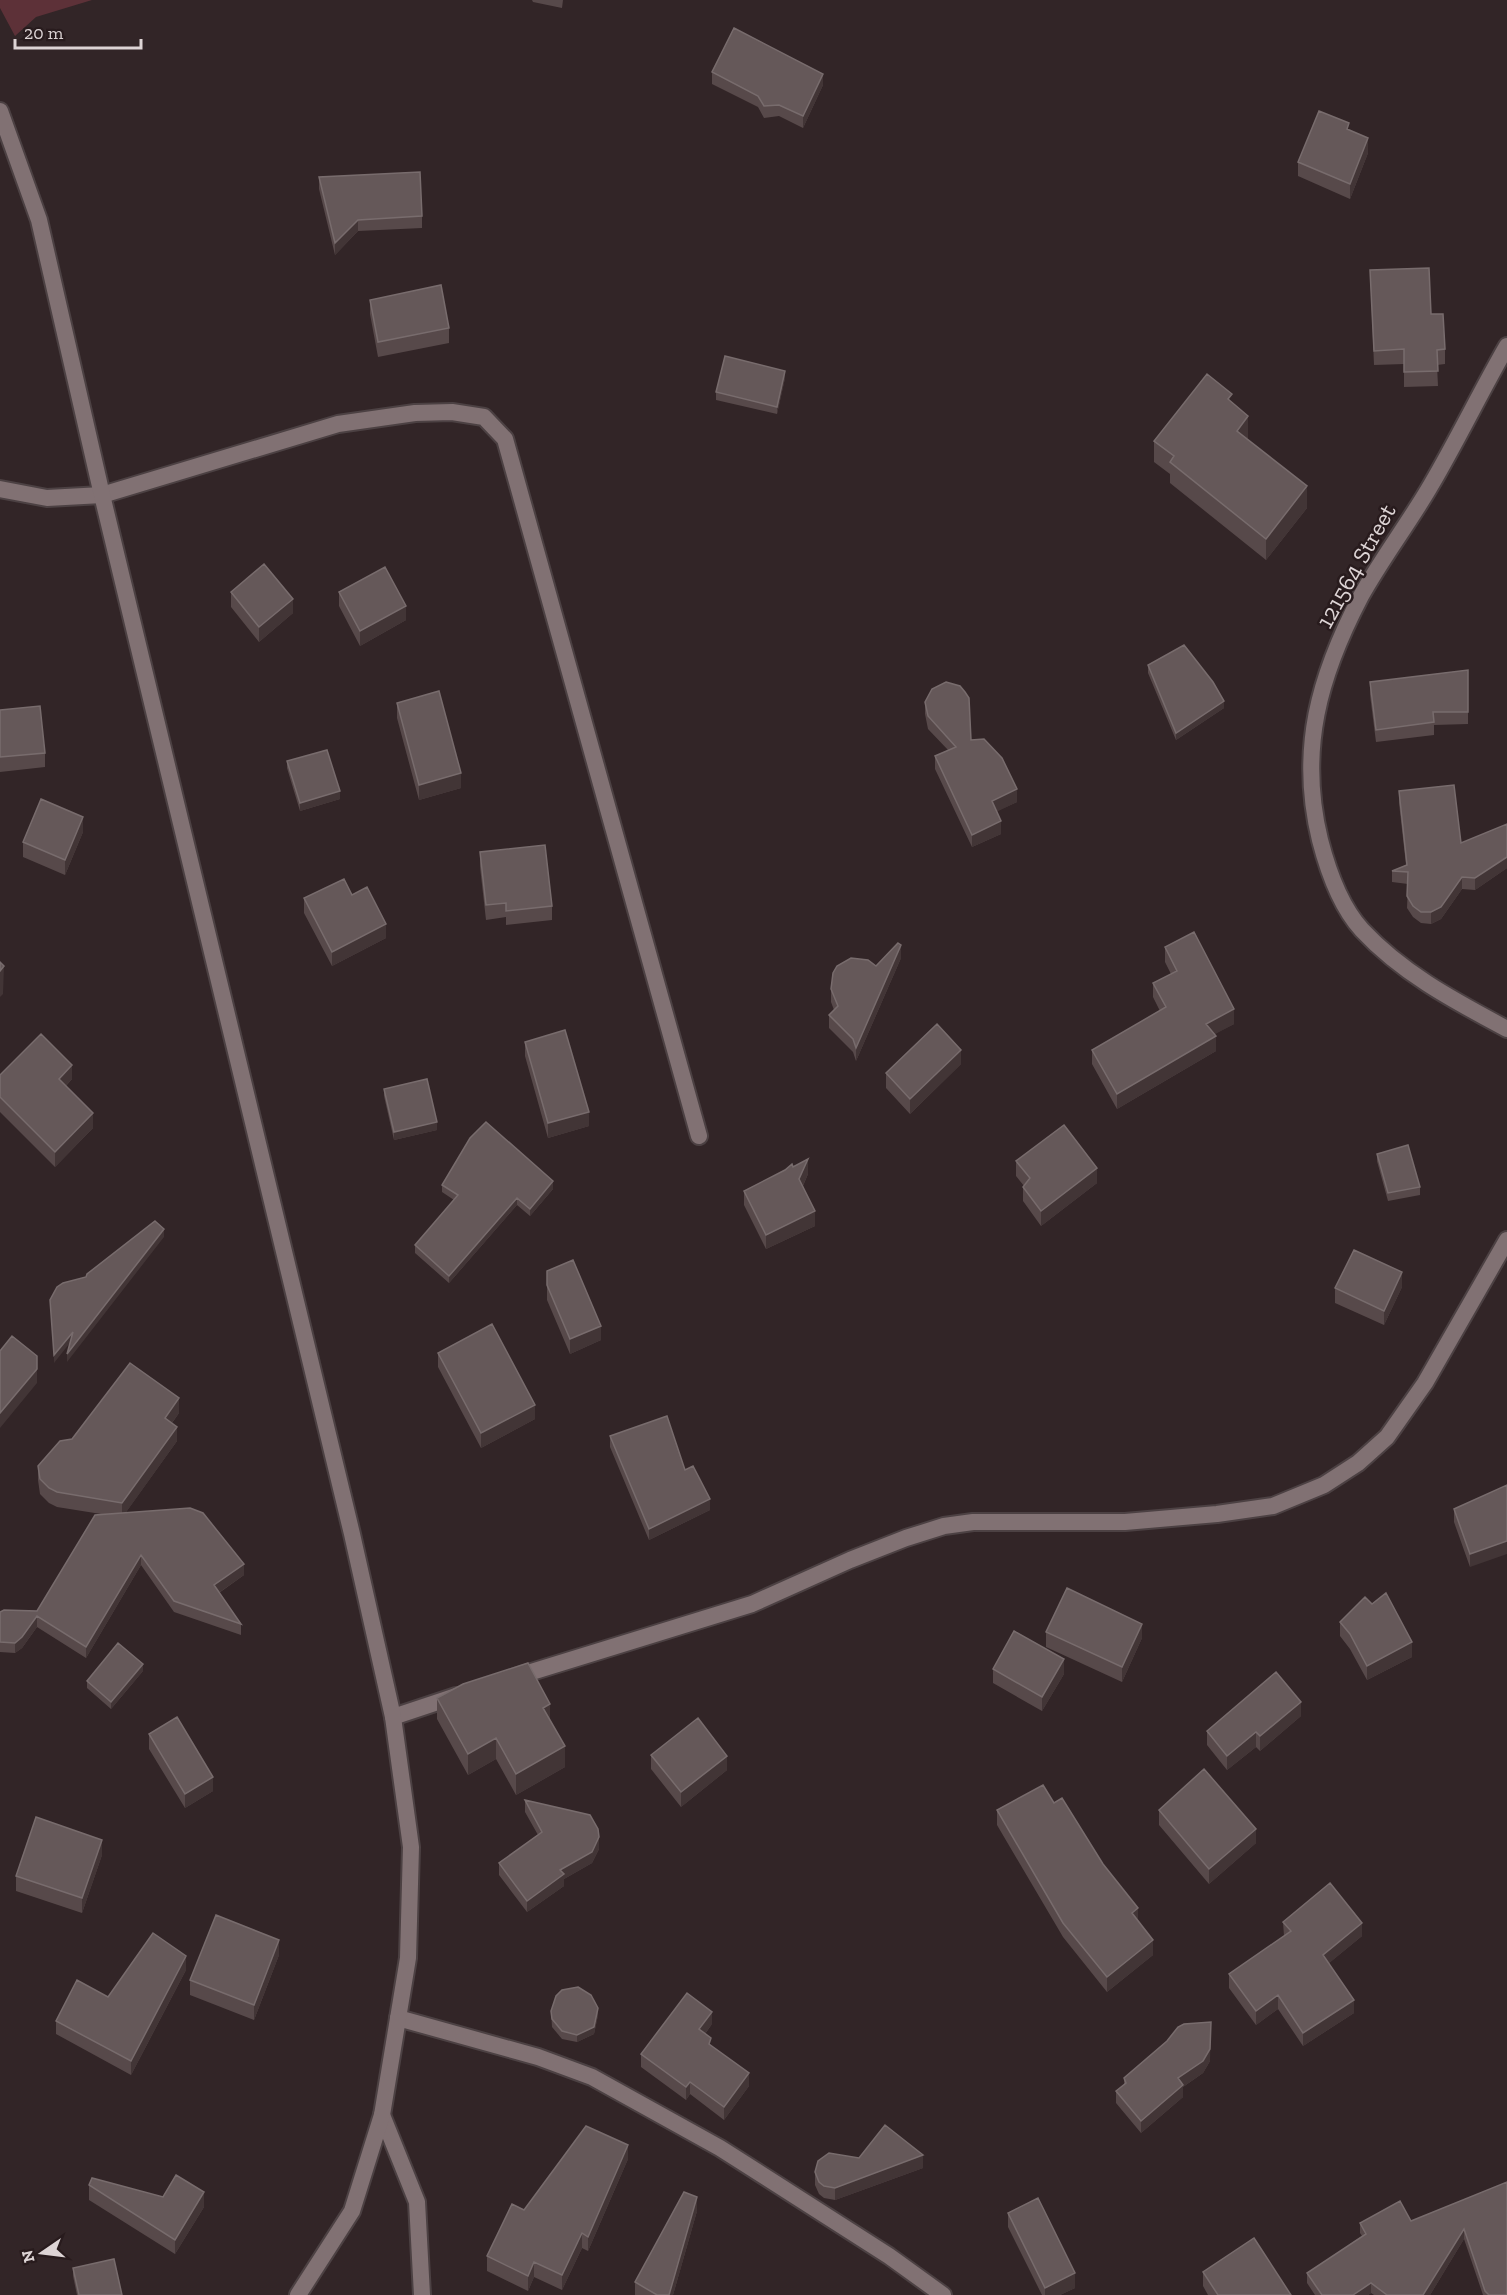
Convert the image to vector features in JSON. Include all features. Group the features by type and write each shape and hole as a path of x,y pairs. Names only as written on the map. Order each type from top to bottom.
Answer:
{"street":[{"path":"0,111 39,220 102,495 341,1488 393,1717 411,1847 408,1958 382,2115 352,2211 298,2295"},
{"name":"121564 Street","path":"1507,346 1431,485 1362,596 1346,629 1317,704 1311,772 1312,798 1326,864 1349,913 1388,955 1429,986 1507,1029"},
{"path":"0,489 47,498 102,495 338,424 415,413 452,412 484,417 505,439 699,1136"},
{"path":"501,1682 752,1604 850,1560 944,1526 973,1522 1125,1522 1216,1514 1273,1506 1324,1485 1358,1463 1387,1437 1425,1383 1507,1240"},
{"path":"393,1717 469,1692"},
{"path":"398,2018 538,2057 592,2078 720,2148 889,2256 943,2295"},
{"path":"382,2115 417,2202 422,2295"}],"shaded area":[{"path":"0,0 92,0 36,17 15,36 0,8"}],"building":[{"path":"734,28 823,74 803,116 779,105 764,106 758,96 712,72"},
{"path":"1319,111 1349,123 1347,129 1368,138 1350,184 1298,162"},
{"path":"420,172 422,216 358,220 335,243 319,177"},
{"path":"1429,268 1431,314 1443,314 1445,349 1437,350 1438,371 1404,372 1404,349 1374,351 1370,270"},
{"path":"441,285 449,328 378,342 370,300"},
{"path":"725,356 785,371 777,407 716,392"},
{"path":"1207,374 1232,394 1228,399 1248,416 1237,431 1307,486 1266,539 1170,462 1174,456 1154,441"},
{"path":"264,564 293,599 259,627 231,592"},
{"path":"385,567 406,606 360,631 339,592"},
{"path":"1184,645 1213,682 1224,701 1176,733 1148,665"},
{"path":"1468,670 1468,712 1433,712 1434,722 1376,730 1370,682"},
{"path":"946,682 960,686 969,698 971,740 984,739 1002,758 1017,789 992,801 1001,821 972,835 935,756 956,747 928,716 925,702 932,689"},
{"path":"439,691 461,773 419,785 397,703"},
{"path":"40,706 45,753 0,757 0,710"},
{"path":"327,750 340,791 300,803 287,761"},
{"path":"1454,785 1461,843 1507,824 1507,857 1475,878 1462,877 1441,907 1431,912 1421,912 1413,906 1407,896 1408,872 1392,871 1407,865 1399,791"},
{"path":"41,799 83,817 65,860 23,842"},
{"path":"545,845 552,906 506,911 506,903 486,905 480,852"},
{"path":"344,879 352,895 367,887 386,924 332,952 304,898"},
{"path":"1194,932 1234,1009 1206,1024 1216,1036 1117,1094 1092,1050 1166,1007 1153,983 1177,971 1165,947"},
{"path":"898,943 901,945 856,1048 853,1039 829,1015 838,1006 831,989 833,973 837,966 851,958 868,960 876,966"},
{"path":"937,1024 961,1050 910,1099 886,1073"},
{"path":"565,1030 589,1112 548,1123 525,1042"},
{"path":"41,1034 72,1065 59,1079 93,1113 55,1152 0,1097 0,1075"},
{"path":"427,1079 437,1122 394,1132 384,1089"},
{"path":"486,1122 553,1181 530,1209 517,1198 449,1276 415,1245 458,1195 442,1185 470,1138"},
{"path":"1064,1125 1097,1168 1041,1211 1023,1187 1030,1178 1016,1161"},
{"path":"1408,1145 1420,1187 1388,1193 1377,1154"},
{"path":"808,1159 799,1179 815,1211 766,1235 744,1191 792,1164 793,1167"},
{"path":"155,1221 164,1229 67,1354 73,1332 54,1355 50,1300 57,1287 63,1283 86,1277"},
{"path":"1354,1250 1402,1272 1384,1311 1335,1288"},
{"path":"573,1260 601,1326 570,1339 547,1285 547,1271"},
{"path":"492,1324 535,1405 481,1433 438,1353"},
{"path":"12,1336 37,1356 37,1369 0,1413 0,1351"},
{"path":"130,1363 179,1398 165,1418 177,1427 122,1503 57,1492 49,1488 40,1479 38,1466 60,1441 72,1439"},
{"path":"667,1416 685,1470 693,1466 710,1499 649,1529 610,1436"},
{"path":"1507,1485 1507,1541 1470,1554 1454,1509"},
{"path":"190,1508 203,1513 244,1564 214,1585 241,1624 174,1601 141,1555 86,1647 37,1616 15,1643 0,1642 0,1612 4,1610 37,1611 95,1515"},
{"path":"1067,1588 1142,1624 1122,1667 1046,1632"},
{"path":"1386,1593 1412,1642 1367,1666 1350,1634 1340,1622 1365,1597 1372,1604"},
{"path":"1014,1631 1064,1659 1042,1697 993,1669"},
{"path":"118,1643 143,1664 111,1702 87,1681"},
{"path":"528,1663 550,1704 543,1708 565,1746 516,1774 496,1738 468,1754 437,1698 463,1684"},
{"path":"1276,1672 1301,1702 1260,1736 1256,1732 1227,1756 1207,1731"},
{"path":"177,1717 213,1777 185,1794 149,1734"},
{"path":"698,1718 727,1756 681,1792 651,1755"},
{"path":"1204,1769 1256,1829 1209,1869 1159,1810"},
{"path":"1043,1785 1054,1803 1062,1798 1103,1864 1138,1908 1132,1913 1153,1940 1107,1977 1063,1923 997,1810"},
{"path":"525,1800 590,1815 598,1829 599,1837 592,1852 560,1870 564,1874 527,1901 499,1863 542,1832"},
{"path":"36,1817 102,1840 82,1898 16,1876"},
{"path":"1330,1883 1362,1923 1323,1955 1354,2000 1303,2033 1278,1995 1256,2011 1229,1974 1291,1931 1283,1922"},
{"path":"216,1915 279,1940 254,2005 190,1980"},
{"path":"153,1933 186,1956 131,2061 56,2021 77,1980 108,1997"},
{"path":"578,1987 591,1995 598,2008 594,2027 577,2035 562,2031 552,2019 551,2011 556,1996 562,1990"},
{"path":"687,1993 712,2012 699,2029 711,2038 709,2044 749,2073 724,2107 690,2082 686,2087 641,2054"},
{"path":"1211,2022 1210,2049 1203,2061 1178,2078 1183,2085 1141,2121 1116,2091 1126,2083 1124,2078 1167,2041 1178,2027 1184,2024"},
{"path":"885,2125 923,2155 835,2188 824,2186 819,2182 815,2172 818,2161 829,2153 859,2158"},
{"path":"586,2126 628,2145 588,2237 582,2233 562,2275 534,2262 528,2276 487,2256 512,2204 524,2210"},
{"path":"176,2175 204,2192 175,2240 89,2185 92,2178 163,2197"},
{"path":"1507,2182 1507,2295 1489,2295 1485,2291 1464,2229 1423,2295 1387,2295 1371,2283 1353,2295 1322,2295 1307,2273 1366,2234 1360,2223 1400,2201 1411,2221"},
{"path":"684,2192 697,2197 669,2295 657,2295 635,2282"},
{"path":"1038,2198 1075,2273 1045,2288 1008,2213"},
{"path":"1254,2238 1291,2295 1218,2295 1203,2272"},
{"path":"114,2259 122,2295 79,2295 73,2268"}]}
